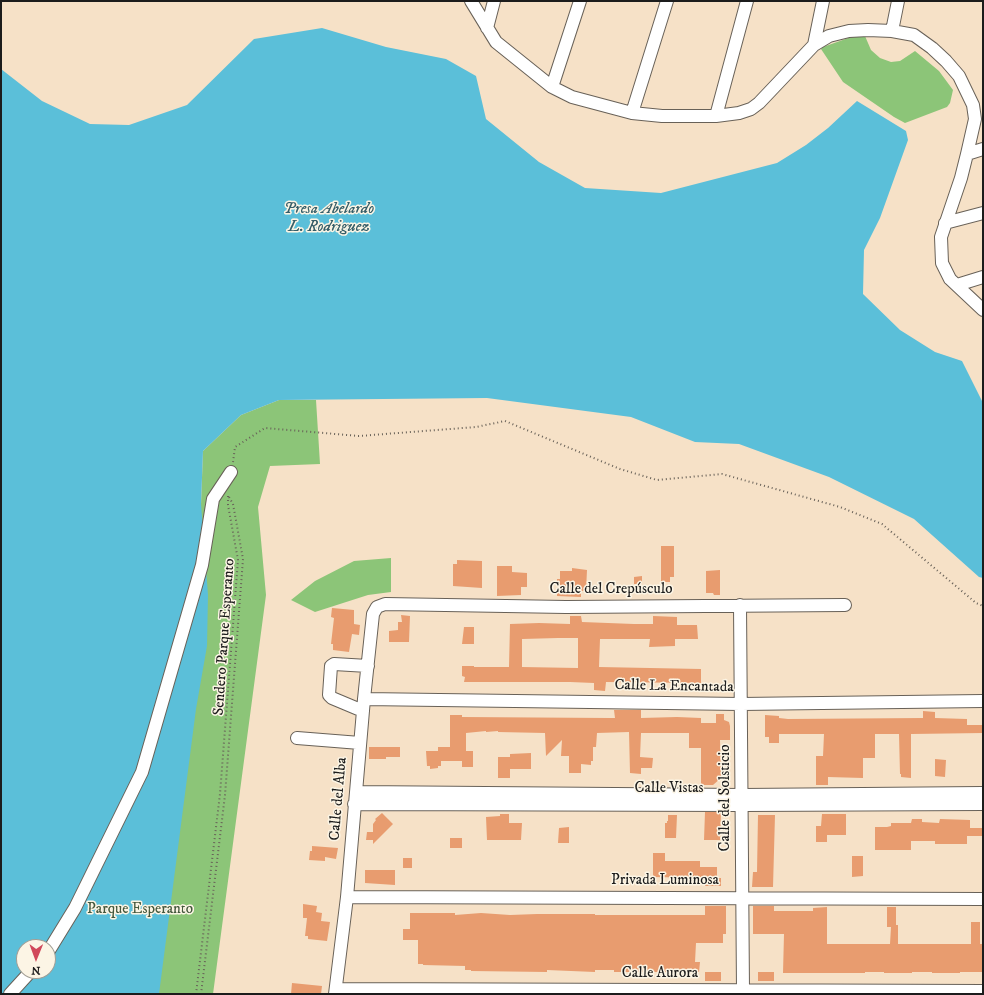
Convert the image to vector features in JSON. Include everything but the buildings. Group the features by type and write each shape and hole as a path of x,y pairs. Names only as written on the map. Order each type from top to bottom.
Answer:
{"street":[{"path":"471,1 486,28 496,42 552,87 572,97 632,113 662,116 716,116 739,113 751,109 759,103 814,45 829,36 849,31 868,30 892,31 914,35 932,48 959,76 973,105 978,111 961,178 941,237 942,263 950,279 983,310"},
{"path":"486,28 494,1"},
{"path":"552,87 580,1"},
{"path":"632,113 667,1"},
{"path":"716,116 747,1"},
{"path":"814,45 823,1"},
{"path":"892,31 898,1"},
{"path":"967,154 983,149"},
{"path":"945,223 983,213"},
{"path":"957,285 983,277"},
{"path":"56,939 75,908 142,772 202,565 213,499 231,472"},
{"name":"Calle del Crepúsculo","path":"377,607 385,604 566,607 845,605"},
{"name":"Calle del Solsticio","path":"740,605 743,990"},
{"name":"Calle del Alba","path":"336,991 347,897 373,614 377,607"},
{"path":"364,705 329,696 331,666 334,664 368,666"},
{"name":"Calle La Encantada","path":"364,705 741,704 983,701"},
{"path":"297,738 360,744"},
{"name":"Calle Vistas","path":"355,798 742,800 964,798 983,793"},
{"name":"Calle Vistas","path":"964,798 983,804"},
{"name":"Privada Luminosa","path":"347,897 983,899"},
{"path":"10,994 24,979"},
{"name":"Calle Aurora","path":"336,991 983,991"}],"path":[{"path":"231,472 235,447 265,428 359,436 476,427 505,421 620,468 657,480 722,474 840,507 882,524 976,603 983,606"},
{"name":"Sendero Parque Esperanto","path":"196,994 220,794 238,560 228,506 228,496"},
{"name":"Sendero Parque Esperanto","path":"201,994 225,794 243,559 233,504 228,496"}],"green space":[{"path":"854,36 865,36 871,50 880,58 891,62 900,61 915,51 939,71 953,90 950,103 947,107 905,123 843,82 821,49"},
{"name":"Parque Esperanto","path":"279,400 316,400 320,464 270,466 258,507 266,595 213,994 1,994 1,979 16,943 16,979 56,979 56,939 18,939 201,504 203,451 241,415"},
{"path":"391,558 391,592 368,595 315,612 291,600 315,581 354,561"}],"water":[{"name":"Presa Abelardo L. Rodriguez","path":"322,28 386,47 446,59 476,76 486,119 539,162 585,188 661,193 777,163 806,145 828,128 857,101 906,131 908,140 880,218 864,250 863,294 900,330 935,352 962,361 983,403 983,578 979,577 914,519 829,477 739,444 695,442 631,417 487,398 279,400 241,415 203,451 201,504 208,595 207,646 196,709 159,994 1,994 1,69 42,101 90,124 129,125 187,105 254,39"}]}
